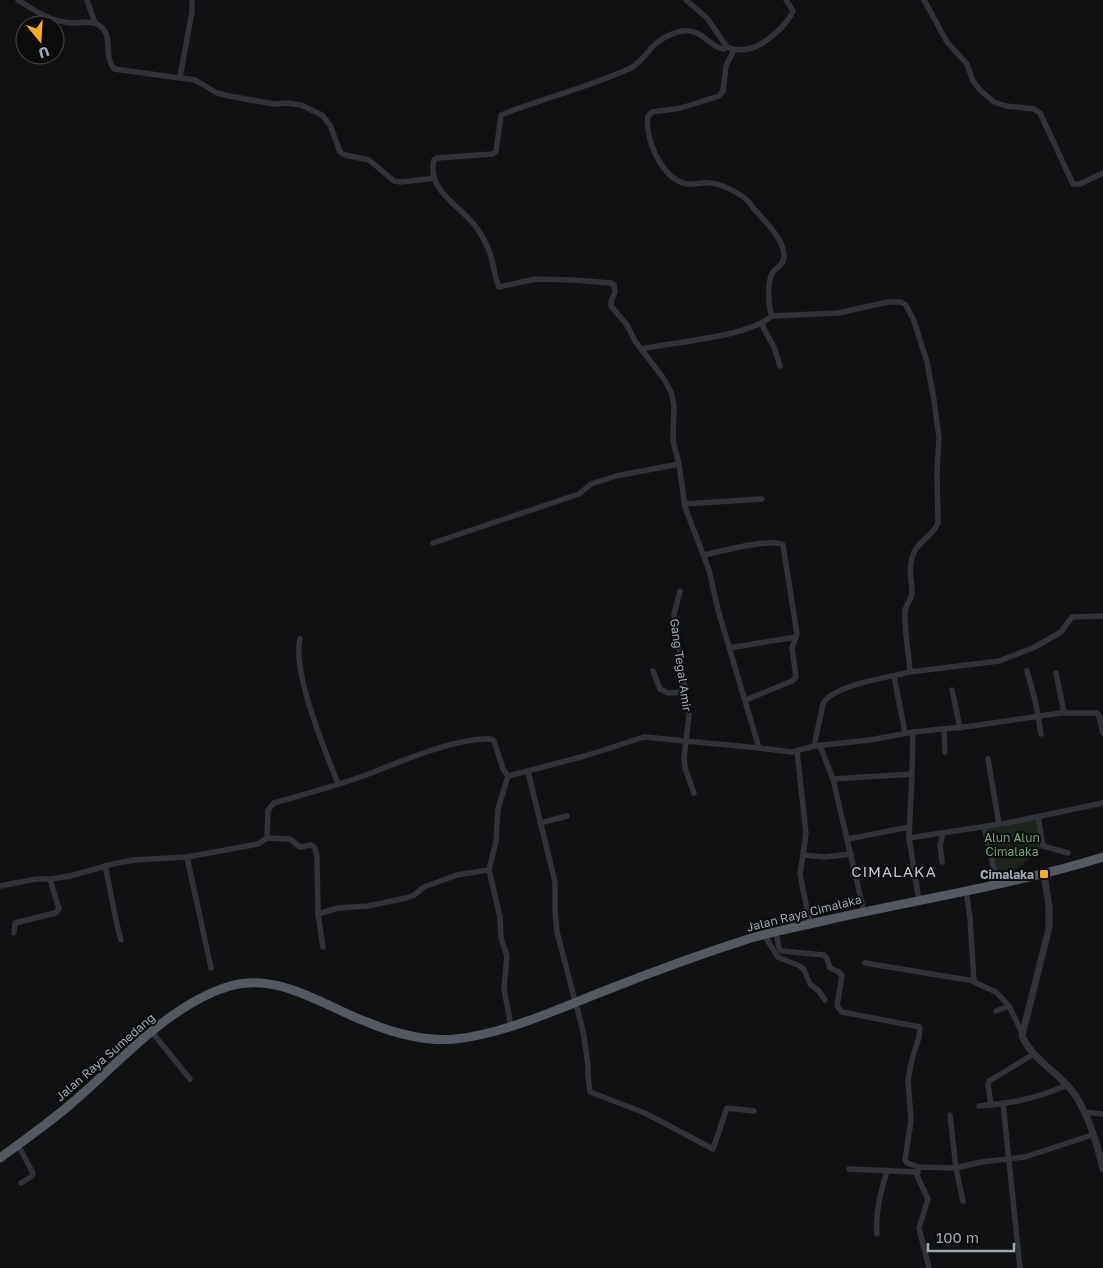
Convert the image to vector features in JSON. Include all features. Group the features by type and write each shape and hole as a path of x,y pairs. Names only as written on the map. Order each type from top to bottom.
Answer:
{"highway":[{"path":"1044,874 1103,856"},
{"name":"Jalan Raya Cimalaka","path":"577,1002 709,952 764,935 1044,874"},
{"name":"Jalan Raya Sumedang","path":"0,1158 72,1103 152,1032 187,1007 216,991 232,986 258,982 274,984 383,1028 418,1036 452,1040 511,1026 577,1002"}],"street":[{"path":"18,0 52,20 72,23 88,22 103,28 107,32 108,61 114,69 196,80 217,93 234,97 274,104 301,104 322,115 330,125 340,152 345,155 368,160 394,181 401,182 435,178"},
{"path":"87,0 95,24"},
{"path":"180,77 192,12 192,0"},
{"path":"686,0 707,18 727,47 734,50 743,50 763,44 772,37 792,13 792,8 786,0"},
{"path":"924,0 944,38 967,64 973,81 980,90 994,102 1006,106 1034,109 1040,113 1073,184 1080,184 1103,173"},
{"path":"727,47 724,49 720,48 694,31 673,34 661,39 633,67 558,96 501,115 496,152 488,155 437,158 434,160 433,166 435,178 442,194 468,217 482,237 491,254 499,287 535,279 574,280 612,284 615,287 611,305 627,325 671,392 674,406 673,442 679,464 684,504 690,524 704,554 718,610 759,748"},
{"path":"734,50 726,66 723,91 719,96 681,108 652,112 648,116 651,145 656,158 676,180 685,184 714,184 740,195 748,201 774,231 784,258 783,262 772,273 769,286 769,302 772,316"},
{"path":"641,349 717,336 763,324 772,316 838,313 894,301 906,305 914,321 927,362 939,431 937,471 938,523 935,531 919,545 911,562 910,580 912,595 905,608 910,672"},
{"path":"763,324 774,347 780,366"},
{"path":"433,543 579,494 591,484 616,476 679,464"},
{"path":"684,504 762,499"},
{"path":"704,554 750,544 777,542 783,544 792,596 796,637 792,643 796,679 746,700"},
{"name":"Gang Tegal Amir","path":"680,591 674,614 689,716 685,740 685,768 694,793"},
{"path":"864,912 833,779 817,746 823,704 827,699 856,684 910,672 999,661 1035,647 1061,632 1072,617 1103,616"},
{"path":"729,648 796,637"},
{"path":"300,639 298,657 305,689 338,784"},
{"path":"653,671 660,689 668,693 685,692"},
{"path":"1027,671 1041,734"},
{"path":"1056,673 1064,712"},
{"path":"894,676 905,733"},
{"path":"952,690 960,728"},
{"path":"508,776 528,772 642,737 685,740 781,752 1064,712 1097,713 1103,733"},
{"path":"944,730 945,752"},
{"path":"913,732 909,838 919,901"},
{"path":"267,838 268,810 274,803 338,784 452,745 489,739 494,742 503,769 508,776"},
{"path":"797,751 805,823 804,855 800,874 810,924"},
{"path":"988,759 998,824"},
{"path":"528,772 555,882 554,910 557,932 577,1002 588,1065 590,1092 645,1113 713,1149 727,1108 754,1110"},
{"path":"833,779 912,774"},
{"path":"508,776 498,809 496,841 489,870 500,917 502,942 507,956 504,989 511,1026"},
{"path":"909,838 984,827 1103,803"},
{"path":"540,823 567,816"},
{"path":"1038,817 1044,846 1068,853"},
{"path":"848,839 910,827"},
{"path":"984,827 998,884"},
{"path":"942,862 940,845 943,834"},
{"path":"0,886 36,879 50,879 133,860 187,857 258,844 267,838 290,839 300,847 314,846 317,857 318,914 323,947"},
{"path":"804,855 825,857 851,854"},
{"path":"187,857 211,968"},
{"path":"105,866 121,940"},
{"path":"318,914 338,908 368,906 406,898 414,895 424,887 457,875 489,870"},
{"path":"1044,874 1049,906 1049,928 1023,1030 1023,1039 1034,1054 1073,1092 1084,1112 1092,1135 1100,1150 1103,1169"},
{"path":"14,933 15,923 56,913 59,909 50,879"},
{"path":"966,891 969,905 974,980"},
{"path":"776,932 779,948 782,951 824,955 830,968 840,973 842,976 837,1006 842,1012 920,1027 908,1080 911,1120 905,1160 907,1164 918,1170"},
{"path":"764,935 778,957 800,966 804,970 810,984 819,991 825,1000"},
{"path":"865,963 974,980 996,992 1009,1006 1023,1030"},
{"path":"996,1011 1009,1006"},
{"path":"152,1032 190,1079"},
{"path":"990,1105 989,1081 1034,1054"},
{"path":"978,1106 1050,1093 1067,1085"},
{"path":"1003,1103 1020,1268"},
{"path":"1084,1112 1103,1114"},
{"path":"950,1114 956,1168 963,1201"},
{"path":"849,1169 918,1170 956,1168 981,1162 1025,1157 1092,1135"},
{"path":"18,1144 33,1173 32,1176 21,1183"},
{"path":"877,1234 878,1202 887,1170"},
{"path":"918,1170 917,1176 928,1199 919,1228 929,1268"}],"green space":[{"name":"Alun Alun Cimalaka","path":"1038,817 1043,846 998,885 984,827"}],"place":[{"name":"Cimalaka","path":"1044,874"}],"district":[{"name":"CIMALAKA","path":"894,871"}]}
